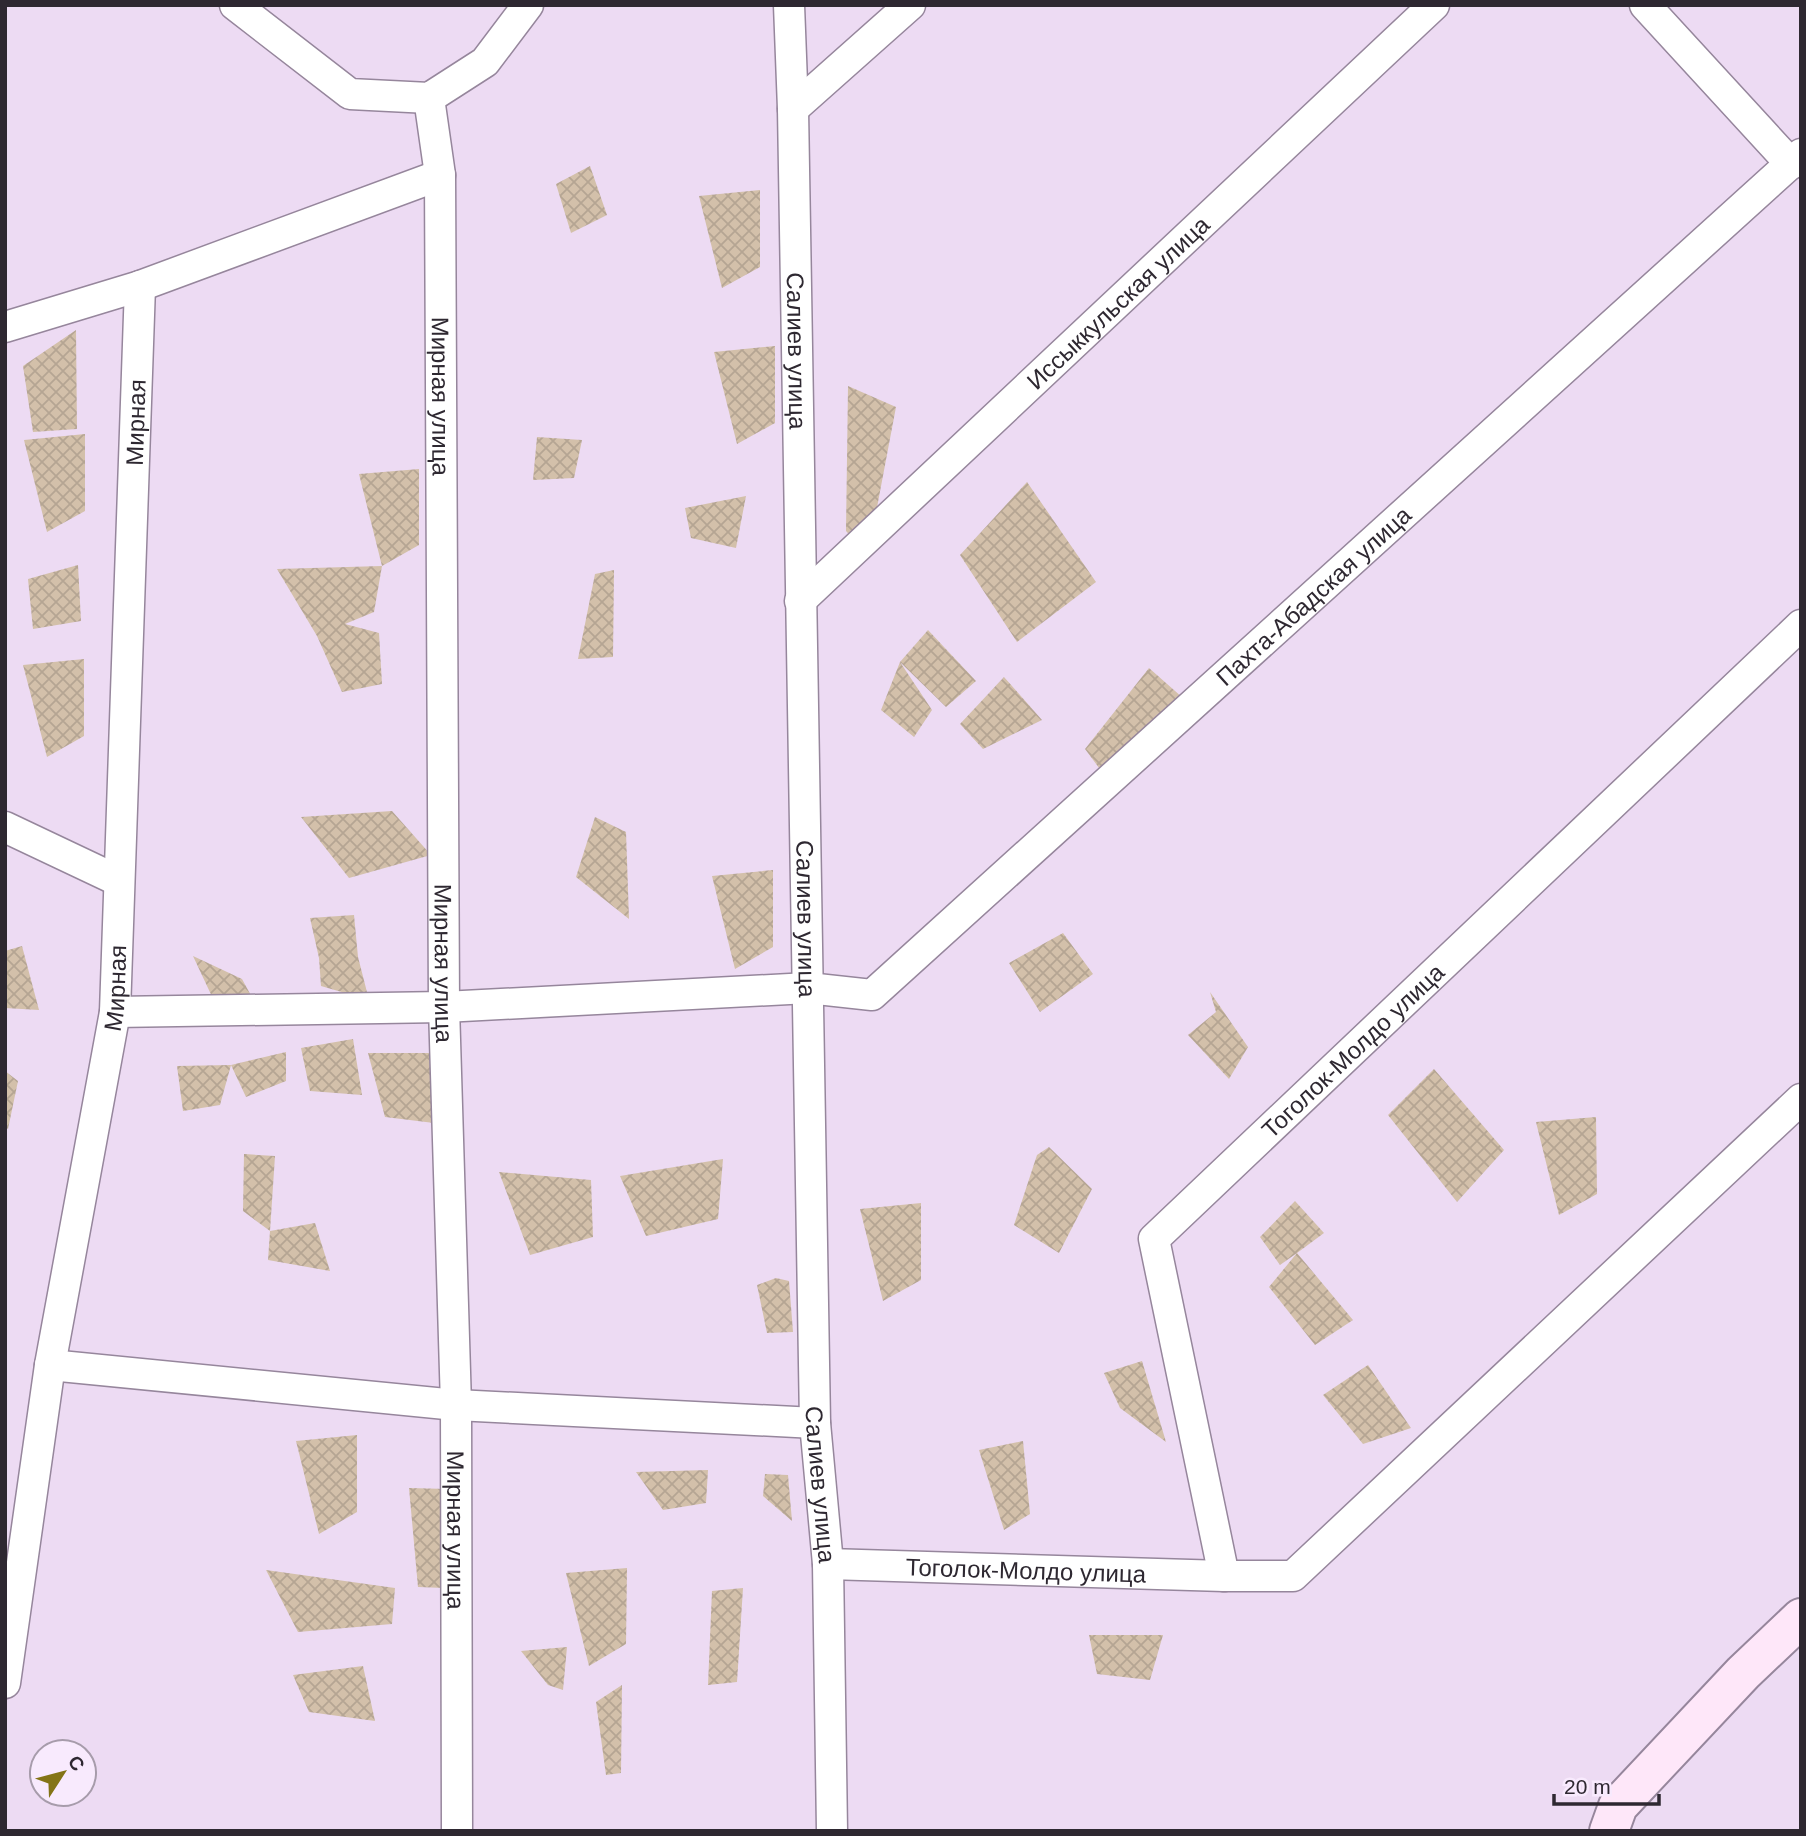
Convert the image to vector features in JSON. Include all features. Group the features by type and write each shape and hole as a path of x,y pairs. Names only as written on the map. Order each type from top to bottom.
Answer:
{"main road":[{"path":"1609,1831 1618,1806 1744,1673 1801,1618"}],"street":[{"path":"235,5 350,93 429,98 485,62 528,5"},
{"name":"Салиев улица","path":"789,5 815,1423 828,1564 832,1831"},
{"path":"793,109 910,5"},
{"name":"Иссыккульская улица","path":"800,601 1434,5"},
{"path":"1645,5 1796,159"},
{"name":"Мирная улица","path":"429,98 440,175 444,1007 456,1405 457,1831"},
{"name":"Пахта-Абадская улица","path":"115,1012 444,1007 808,988 872,995 1796,159"},
{"path":"5,327 140,285 440,175"},
{"name":"Мирная","path":"5,1683 50,1365 115,1012 140,285"},
{"name":"Тоголок-Молдо улица","path":"1224,1576 1154,1239 1801,625"},
{"path":"5,827 119,881"},
{"name":"Тоголок-Молдо улица","path":"828,1564 1293,1576 1801,1099"},
{"path":"50,1365 456,1405 815,1423"}],"building":[{"path":"590,166 607,215 571,233 556,184"},
{"path":"760,190 760,267 722,288 699,196"},
{"path":"76,330 77,429 33,432 23,366"},
{"path":"775,346 775,423 737,444 714,352"},
{"path":"848,386 896,407 868,555 846,531"},
{"path":"85,434 85,511 47,532 24,440"},
{"path":"537,437 582,440 574,478 533,480"},
{"path":"419,469 419,545 382,566 359,474"},
{"path":"1027,482 1096,582 1017,642 960,555"},
{"path":"746,496 736,548 691,538 685,508"},
{"path":"78,565 81,621 33,629 28,579"},
{"path":"382,566 374,612 345,624 379,633 382,684 342,692 317,636 277,569"},
{"path":"614,570 613,657 578,659 595,574"},
{"path":"928,630 976,681 946,707 900,662"},
{"path":"84,659 84,736 47,757 23,665"},
{"path":"900,662 932,710 914,737 881,710"},
{"path":"1149,668 1183,698 1111,784 1085,749"},
{"path":"1004,677 1042,720 983,749 960,724"},
{"path":"392,811 431,855 349,878 301,817"},
{"path":"595,817 626,832 629,919 576,877"},
{"path":"773,870 773,947 735,969 712,876"},
{"path":"354,915 358,957 369,1000 321,986 319,958 310,918"},
{"path":"1063,933 1093,974 1040,1012 1009,963"},
{"path":"22,946 39,1010 5,1008 5,951"},
{"path":"193,956 242,979 254,1001 215,1003"},
{"path":"1210,992 1248,1047 1229,1079 1188,1035 1216,1012"},
{"path":"353,1039 362,1095 310,1091 301,1048"},
{"path":"286,1052 286,1081 246,1097 231,1065"},
{"path":"368,1053 429,1053 434,1123 385,1117"},
{"path":"231,1065 220,1105 183,1111 177,1066"},
{"path":"1434,1069 1504,1150 1457,1202 1388,1115"},
{"path":"5,1071 18,1081 8,1129 5,1127"},
{"path":"1596,1117 1597,1194 1559,1215 1536,1122"},
{"path":"1049,1147 1092,1189 1059,1253 1014,1225 1037,1155"},
{"path":"244,1154 275,1156 270,1231 243,1211"},
{"path":"723,1159 718,1219 646,1236 620,1176"},
{"path":"499,1172 591,1180 593,1237 530,1255"},
{"path":"1295,1201 1324,1233 1280,1265 1260,1237"},
{"path":"921,1203 921,1280 883,1301 860,1209"},
{"path":"315,1223 330,1271 268,1260 270,1231"},
{"path":"1297,1253 1353,1320 1315,1345 1269,1287"},
{"path":"776,1278 789,1281 793,1332 767,1333 757,1285"},
{"path":"1142,1361 1166,1442 1120,1408 1104,1373"},
{"path":"1368,1365 1411,1428 1363,1444 1323,1395"},
{"path":"357,1435 357,1512 319,1534 296,1441"},
{"path":"1023,1441 1030,1514 1004,1530 979,1450"},
{"path":"708,1470 706,1503 663,1510 636,1472"},
{"path":"765,1474 788,1475 792,1521 763,1496"},
{"path":"409,1488 448,1489 444,1588 418,1587"},
{"path":"627,1568 626,1644 589,1666 566,1573"},
{"path":"266,1570 395,1588 392,1624 298,1632"},
{"path":"743,1588 737,1682 708,1685 712,1591"},
{"path":"1089,1635 1163,1635 1150,1680 1097,1674"},
{"path":"567,1647 563,1690 548,1685 521,1651"},
{"path":"363,1666 375,1721 309,1712 293,1675"},
{"path":"622,1685 621,1773 606,1775 596,1702"}]}
